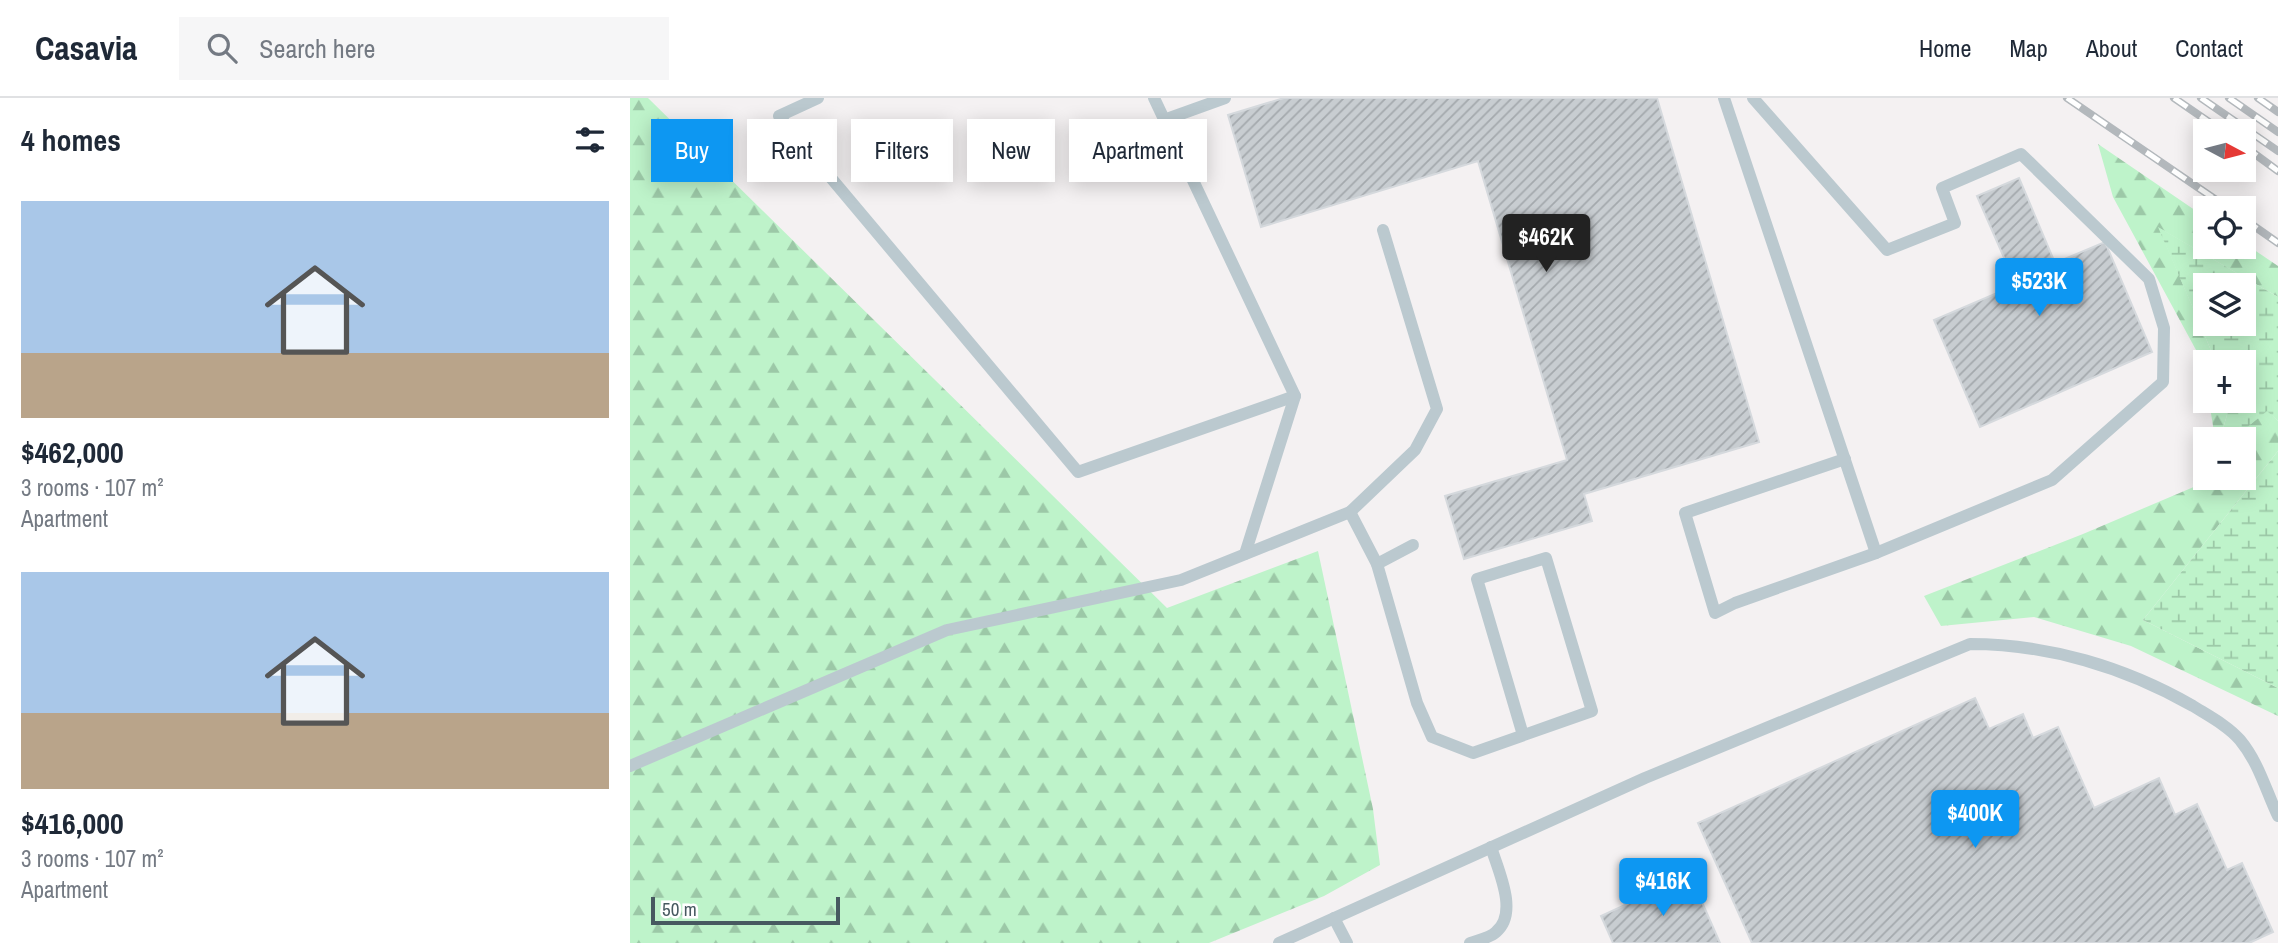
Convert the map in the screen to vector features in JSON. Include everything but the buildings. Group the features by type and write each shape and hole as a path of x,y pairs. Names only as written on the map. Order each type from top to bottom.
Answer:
{"lane":[{"path":"818,98 779,116 1078,472 1295,396"},
{"path":"1154,98 1164,119"},
{"path":"1167,119 1225,98"},
{"path":"1724,98 1876,552"},
{"path":"1753,98 1888,250 1955,223 1942,188 2021,154 2149,279 2164,328 2163,382 2053,480 1876,552 1735,603 1715,613 1685,513 1845,460"},
{"path":"1193,182 1295,396 1245,554"},
{"path":"630,766 947,629 1181,580 1350,512 1416,450 1437,409 1383,230"},
{"path":"1350,512 1377,564 1417,703 1432,737 1474,753 1592,711 1546,558 1477,579 1523,735"},
{"path":"1377,564 1413,545"},
{"path":"1279,943 1645,778 1970,645 1999,644 2047,650 2126,673 2172,694 2214,718 2239,739 2257,765 2278,816"},
{"path":"1470,943 1496,933 1506,920 1508,902 1491,847"},
{"path":"1334,918 1347,943"}],"green space":[{"path":"630,98 648,98 669,119 651,119 651,182 733,182 1167,608 1318,551 1373,809 1380,865 1324,896 1209,943 630,943"},
{"path":"2098,144 2193,209 2193,248 2159,228 2193,308 2193,336 2205,336 2211,350 2196,350 2113,197"},
{"path":"2158,227 2193,247 2193,259 2213,259 2237,273 2193,273 2193,308"},
{"path":"2256,251 2278,266 2278,297 2256,284 2256,273 2237,273 2212,259 2256,259"},
{"path":"2256,284 2278,297 2278,421 2267,411 2248,427 2223,427 2228,413 2256,413 2256,350 2211,350 2205,336 2256,336"},
{"path":"2267,410 2278,421 2278,451 2256,479 2256,427 2247,427"},
{"path":"2211,413 2228,413 2223,427 2213,427"},
{"path":"2278,451 2278,688 2143,620 2247,490 2256,490 2256,479"},
{"path":"2193,487 2193,490 2247,490 2143,620 2278,688 2278,716 2131,646 2034,617 1941,626 1924,596 2083,534"}],"railway":[{"path":"2067,98 2210,196"},
{"path":"2174,98 2205,119"},
{"path":"2201,98 2278,151"},
{"path":"2229,98 2278,132"},
{"path":"2258,98 2278,112"},
{"path":"2256,155 2278,171"},
{"path":"2256,227 2278,243"}]}
